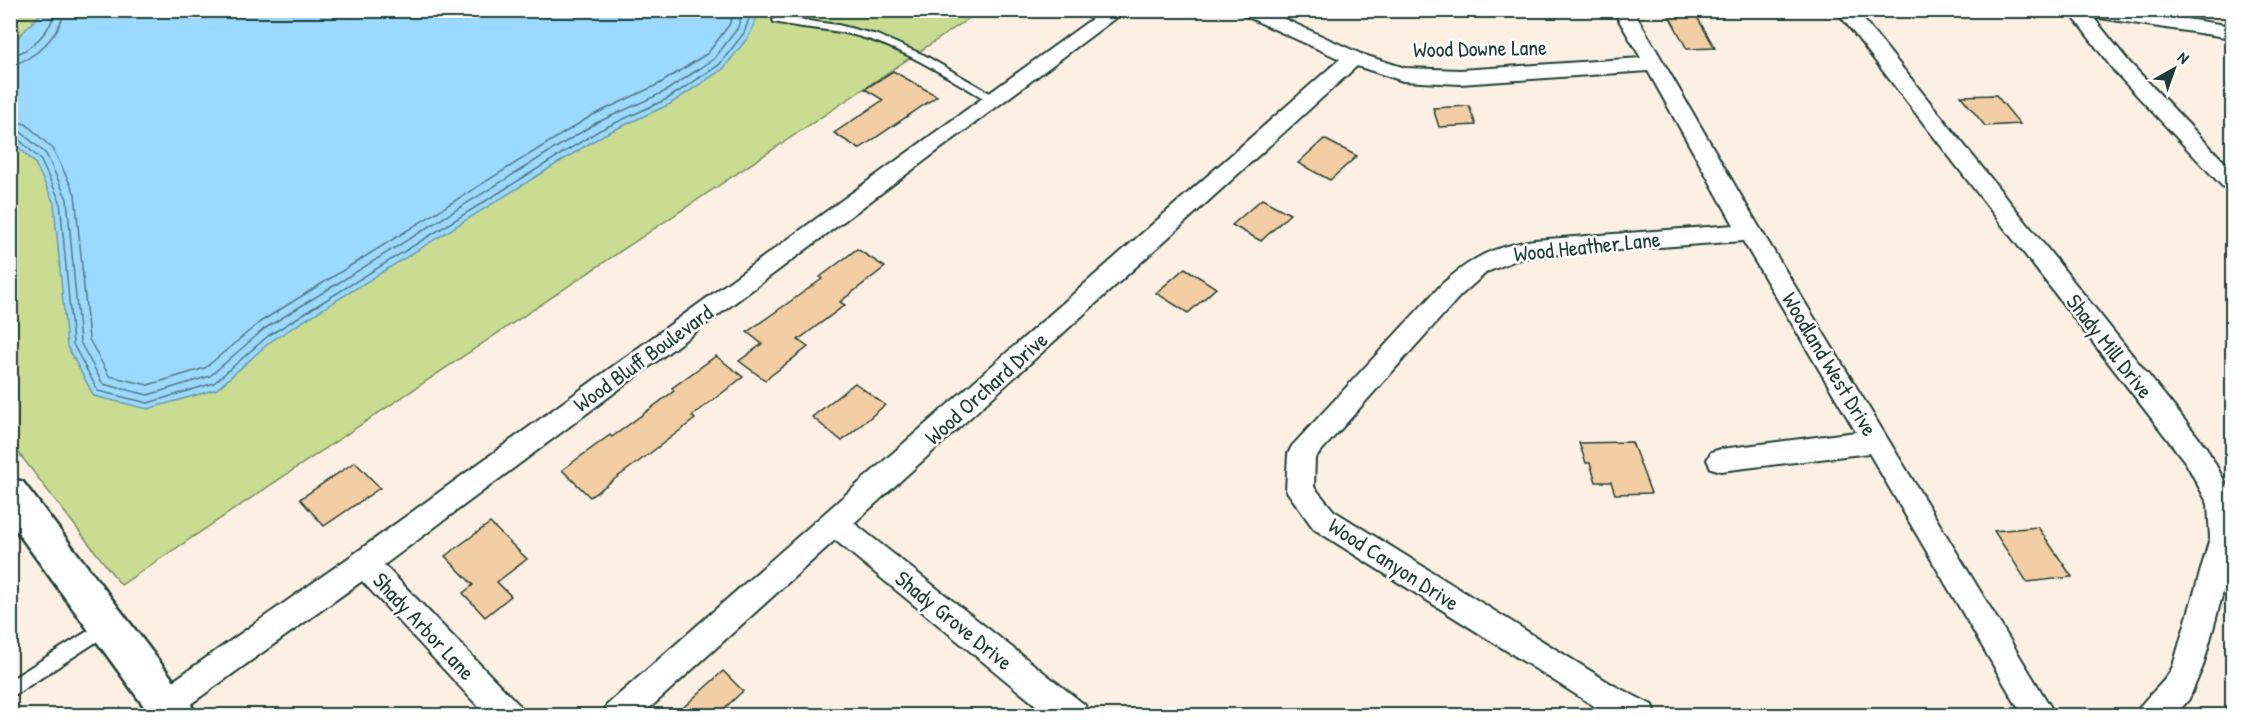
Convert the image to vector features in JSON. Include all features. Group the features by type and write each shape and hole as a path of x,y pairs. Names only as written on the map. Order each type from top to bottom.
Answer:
{"street":[{"name":"Wood Bluff Boulevard","path":"171,709 364,563 1117,10"},
{"name":"Wood Downe Lane","path":"1248,10 1354,58 1403,74 1442,77 1654,64"},
{"name":"Woodland West Drive","path":"1623,10 1750,232 2041,716"},
{"name":"Shady Mill Drive","path":"1845,10 2196,455 2222,500 2226,520 2224,538 2181,687 2167,704 2150,716"},
{"path":"2077,10 2122,67 2232,183"},
{"path":"2085,10 2232,32"},
{"name":"Wood Orchard Drive","path":"618,716 1354,58"},
{"name":"Wood Heather Lane","path":"1392,356 1465,275 1511,252 1534,248 1750,232"},
{"name":"Wood Canyon Drive","path":"1392,356 1302,454 1299,470 1300,490 1308,503 1324,520 1602,695 1641,716"},
{"path":"1721,460 1876,441"},
{"path":"10,493 171,709"},
{"name":"Shady Grove Drive","path":"835,524 1074,716"},
{"name":"Shady Arbor Lane","path":"364,563 508,716"}],"lane":[{"path":"778,20 839,29 874,38 912,53 996,100"},
{"path":"10,690 109,625"}],"green space":[{"path":"11,11 980,11 121,585 11,443"}],"water":[{"path":"44,10 759,11 749,36 723,69 670,104 603,135 271,341 217,389 148,409 94,396 67,346 54,203 35,163 11,140 11,45"}],"building":[{"path":"1666,10 1693,10 1715,48 1687,49"},
{"path":"893,71 937,96 859,149 834,133 883,100 865,89"},
{"path":"1996,95 2020,124 1985,126 1961,96"},
{"path":"1469,106 1476,125 1439,127 1433,108"},
{"path":"1324,139 1357,156 1330,180 1298,163"},
{"path":"1262,199 1290,214 1261,241 1232,225"},
{"path":"857,249 885,267 840,302 845,305 798,340 808,347 765,380 739,361 762,344 747,332 822,279 820,277"},
{"path":"1185,268 1216,288 1188,313 1156,293"},
{"path":"716,356 743,377 692,416 695,419 649,454 590,497 562,470 610,435 612,437 674,391 672,388"},
{"path":"855,383 885,405 842,441 812,417"},
{"path":"1632,442 1651,493 1615,494 1611,482 1596,482 1590,463 1586,463 1579,443"},
{"path":"355,462 380,488 324,526 300,499"},
{"path":"490,523 527,559 497,582 511,596 485,617 463,593 473,585 445,556"},
{"path":"2038,527 2072,577 2027,582 1994,531"},
{"path":"723,671 743,691 716,716 674,716"}]}
